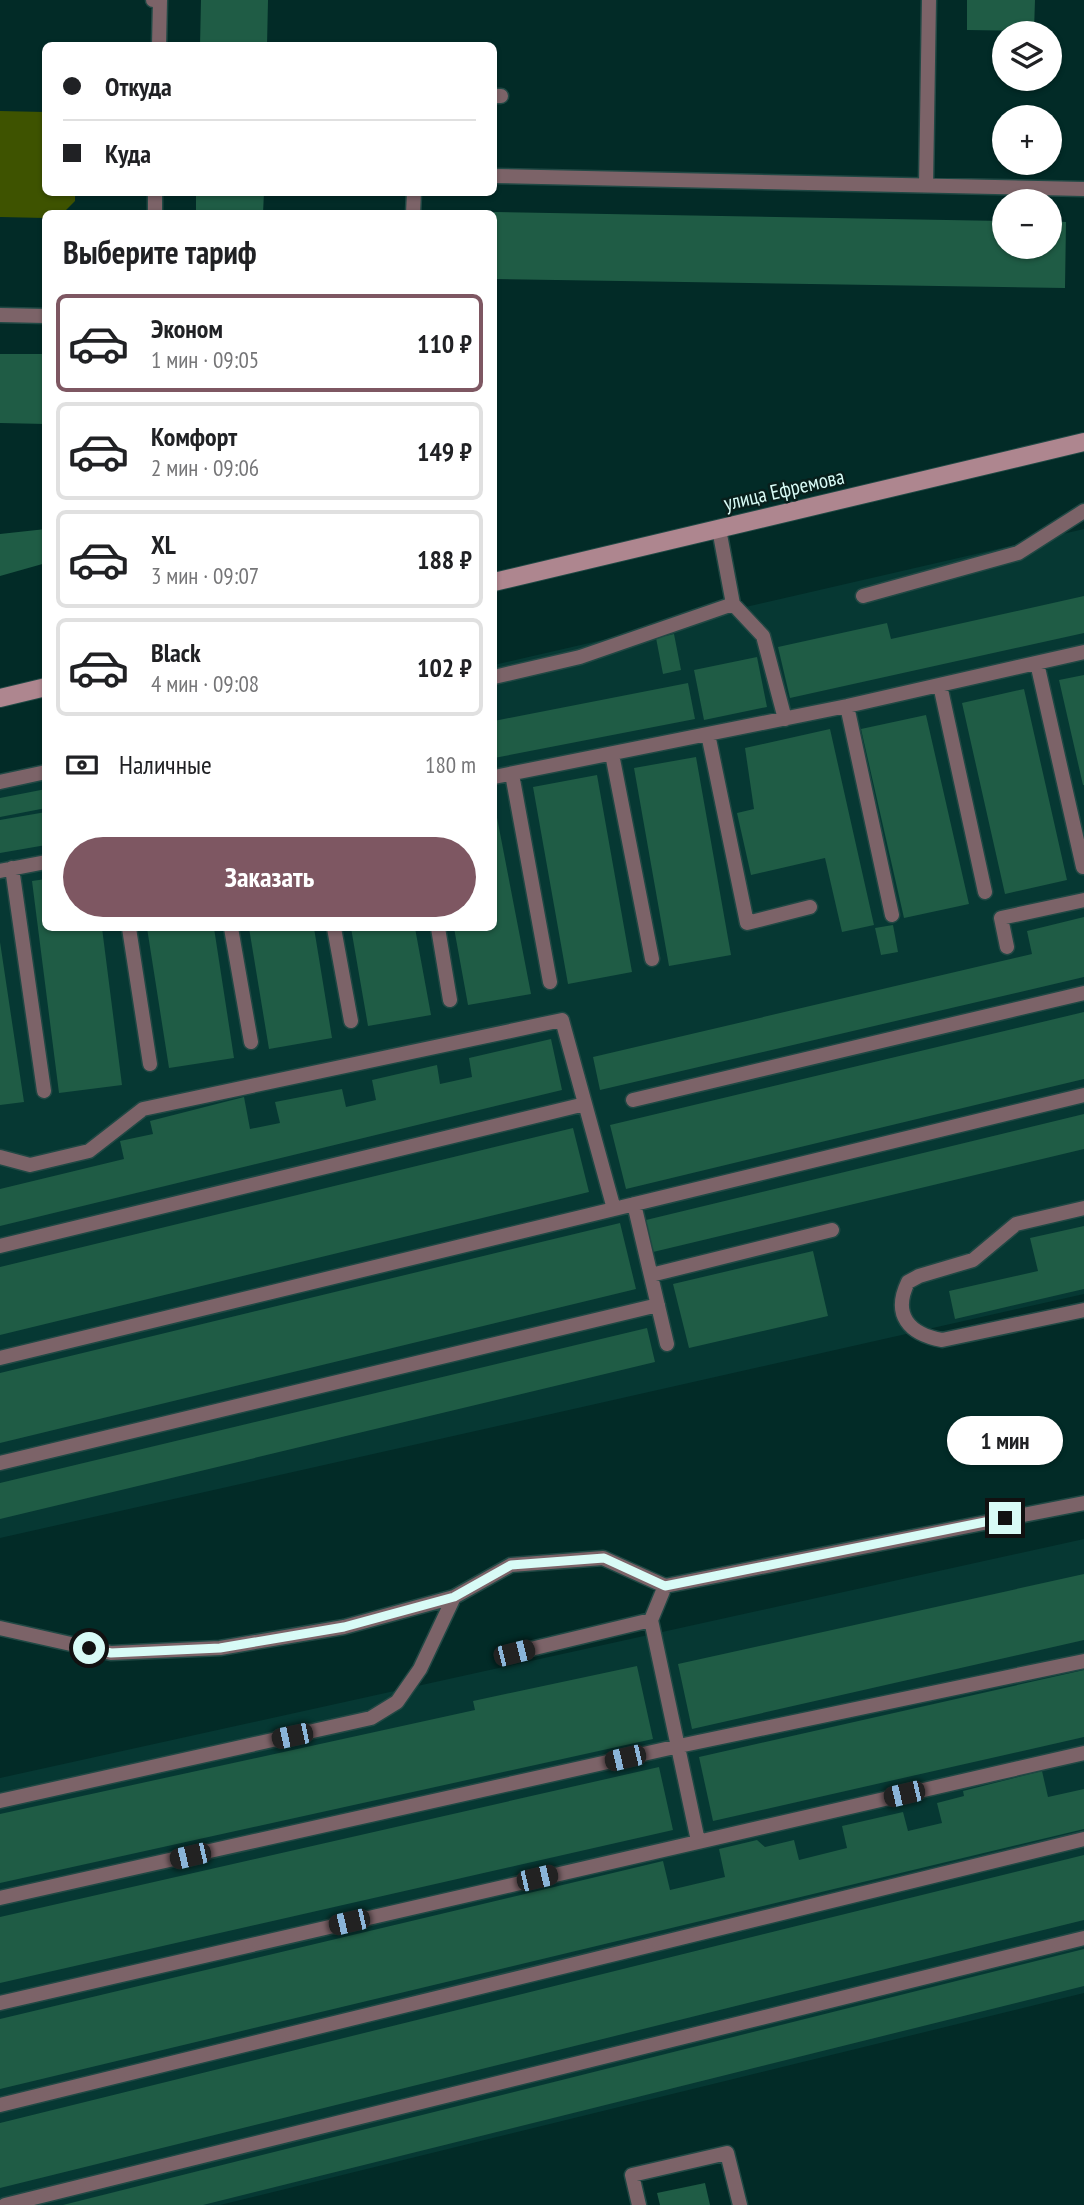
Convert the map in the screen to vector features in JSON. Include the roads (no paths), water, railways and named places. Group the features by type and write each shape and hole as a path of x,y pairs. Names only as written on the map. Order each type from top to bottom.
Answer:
{"street":[{"name":"улица Ефремова","path":"497,581 1084,442"},
{"path":"0,698 42,688"}],"lane":[{"path":"153,0 160,0 159,42"},
{"path":"926,185 929,0"},
{"path":"497,176 1084,189"},
{"path":"0,315 42,316"},
{"path":"863,596 1018,553 1084,511"},
{"path":"719,528 733,604 764,636 785,719"},
{"path":"497,676 580,657 733,604"},
{"path":"497,777 847,706 1084,652"},
{"path":"1037,663 1083,867"},
{"path":"940,685 985,892"},
{"path":"847,706 892,915"},
{"path":"708,734 747,923 810,907"},
{"path":"612,754 652,959"},
{"path":"0,782 42,773"},
{"path":"512,774 550,982"},
{"path":"42,863 6,870 44,1091"},
{"path":"1007,947 1001,918 1084,900"},
{"path":"129,931 150,1064"},
{"path":"232,931 251,1041"},
{"path":"335,931 351,1021"},
{"path":"438,931 450,1000"},
{"path":"633,1100 1084,993"},
{"path":"0,1157 30,1165 89,1151 143,1109 562,1020 614,1209"},
{"path":"0,1358 1084,1095"},
{"path":"0,1246 585,1104"},
{"path":"634,1204 667,1344"},
{"path":"1084,1208 1016,1224 973,1260 919,1276 908,1282 900,1307 907,1326 923,1337 942,1340 1084,1310"},
{"path":"651,1275 832,1230"},
{"path":"0,1463 658,1305"},
{"path":"0,1628 111,1653 220,1648 344,1627 454,1597 511,1565 604,1558 665,1586 1084,1503"},
{"path":"665,1586 651,1620 698,1841"},
{"path":"0,1801 371,1718 397,1702 420,1669 454,1597"},
{"path":"514,1653 651,1620"},
{"path":"0,1898 679,1746 1084,1661"},
{"path":"0,2003 1084,1753"},
{"path":"0,2105 1084,1839"},
{"path":"5,2205 1084,1938"},
{"path":"639,2205 632,2175 727,2153 740,2205"}]}
